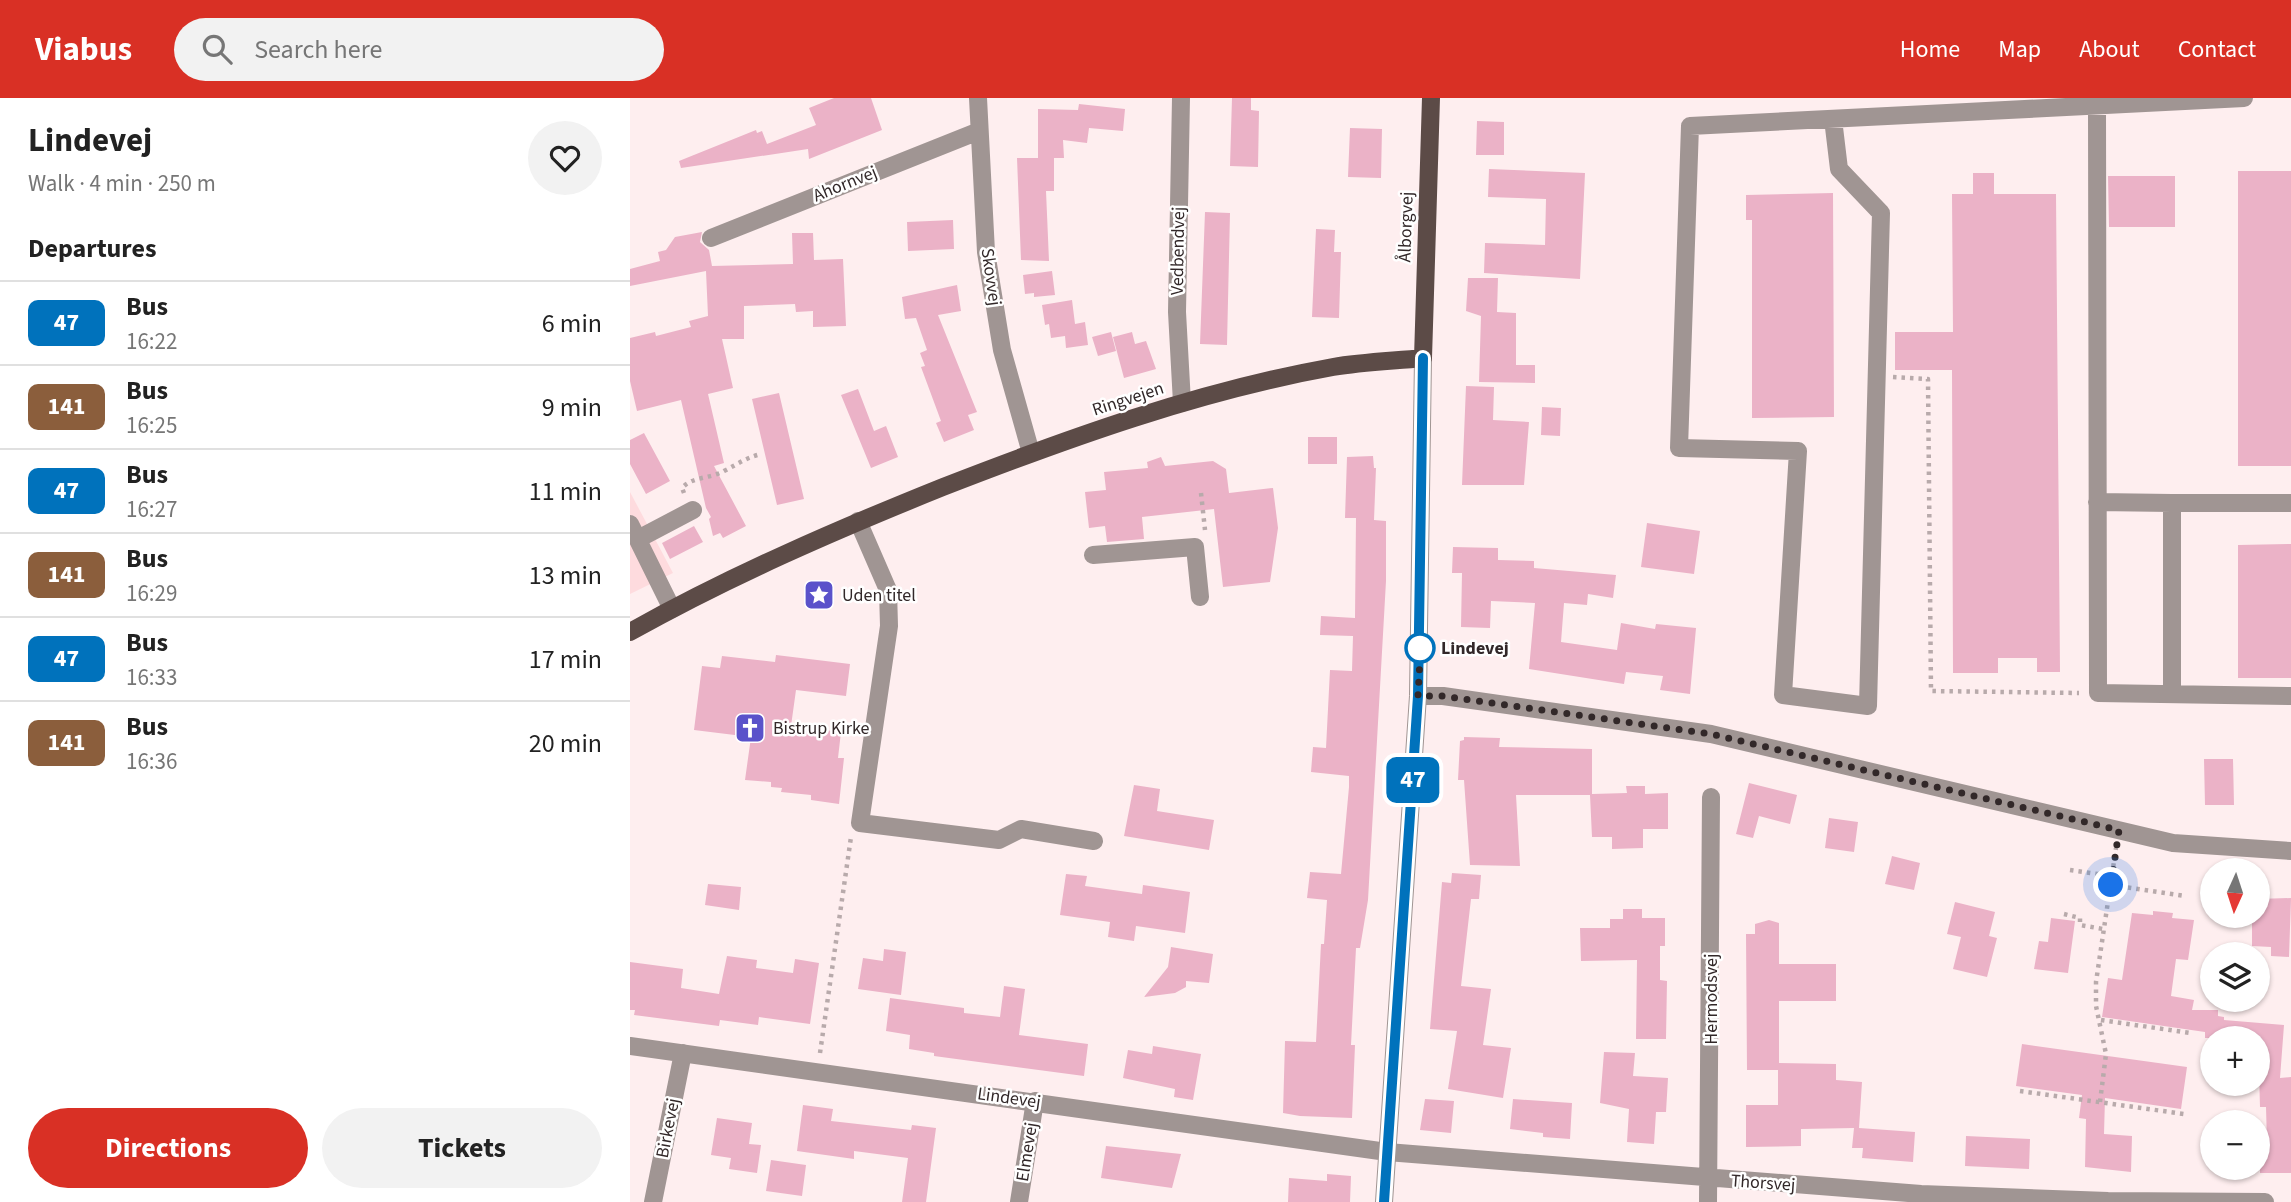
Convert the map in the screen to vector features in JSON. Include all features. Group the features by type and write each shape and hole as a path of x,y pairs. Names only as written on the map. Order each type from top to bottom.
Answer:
{"main road":[{"name":"Ålborgvej","path":"1423,358 1431,98"},
{"name":"Ringvejen","path":"630,632 672,608 858,521 1031,453 1182,403 1334,367 1423,358"}],"street":[{"name":"Skovvej","path":"978,98 986,252 998,326 1031,453"},
{"name":"Vedbendvej","path":"1181,98 1177,312 1182,403"},
{"path":"1833,119 1839,169 1881,213 1868,706 1783,695 1798,451 1679,448 1690,126 2244,98"},
{"path":"2097,106 2098,693 2291,695"},
{"name":"Ahornvej","path":"711,238 979,131"},
{"path":"1384,1202 1418,696 1423,358"},
{"path":"2097,502 2291,503"},
{"path":"2172,503 2172,694"},
{"path":"672,608 634,532 693,510"},
{"path":"858,521 888,590 889,626 860,823 999,840 1021,829 1094,841"},
{"path":"1093,555 1195,547 1200,597"},
{"path":"1418,696 1443,696 1711,734 2173,843 2291,850"},
{"name":"Hermodsvej","path":"1709,1202 1711,797"},
{"name":"Lindevej","path":"630,1046 1387,1152"},
{"name":"Birkevej","path":"653,1202 683,1053"},
{"name":"Elmevej","path":"1019,1202 1035,1101"},
{"name":"Thorsvej","path":"1387,1152 1921,1194 2265,1202"}],"path":[{"path":"1877,377 1928,379 1931,691 2098,693"},
{"path":"693,510 682,488 688,481 723,472 741,459 761,454"},
{"path":"1195,547 1205,532 1201,493"},
{"path":"818,1072 852,832 860,823"},
{"path":"2100,1102 2106,1054 2096,982 2119,830"},
{"path":"2070,870 2112,876"},
{"path":"2111,885 2185,896"},
{"path":"2064,914 2080,918 2080,925 2104,929"},
{"path":"2100,1020 2190,1033"},
{"path":"2020,1091 2184,1114"}],"shaded area":[{"path":"630,492 673,573 630,594"}],"building":[{"path":"834,98 871,98 882,130 809,159 808,149 681,168 679,161 756,130 757,133 762,131 767,144 816,125 809,108"},
{"path":"1232,98 1251,98 1251,110 1259,111 1258,167 1230,166"},
{"path":"1079,104 1125,109 1123,131 1089,128 1087,143 1063,140 1064,158 1054,158 1054,191 1046,191 1049,261 1021,260 1017,158 1038,158 1038,109 1078,110"},
{"path":"1477,121 1504,122 1504,155 1476,155"},
{"path":"1350,128 1382,129 1381,178 1348,177"},
{"path":"1489,169 1585,173 1580,279 1484,273 1485,243 1545,245 1546,199 1488,197"},
{"path":"2238,171 2291,171 2291,466 2238,466"},
{"path":"1973,173 1994,173 1994,194 2056,194 2060,672 2037,672 2037,658 1998,658 1998,673 1953,673 1952,370 1895,370 1895,332 1953,332 1952,194 1973,194"},
{"path":"2108,176 2175,176 2175,227 2109,227"},
{"path":"1833,193 1834,417 1752,418 1752,220 1746,220 1746,195"},
{"path":"1205,212 1230,213 1227,345 1200,344"},
{"path":"953,220 954,249 908,251 907,222"},
{"path":"1316,229 1335,230 1334,252 1341,252 1339,318 1312,317"},
{"path":"702,232 700,242 709,250 712,266 793,264 792,233 813,233 814,260 843,259 846,326 813,327 813,311 796,312 795,304 744,306 744,339 722,339 733,388 708,394 724,463 714,466 746,526 723,538 720,533 713,536 709,519 711,517 706,508 681,400 637,411 630,381 630,338 655,332 656,336 691,327 689,321 708,316 706,271 630,286 630,269 660,261 658,252 666,250 675,237"},
{"path":"1052,271 1055,295 1034,297 1034,293 1025,294 1023,275"},
{"path":"1468,278 1498,278 1497,312 1516,313 1516,365 1535,365 1535,383 1479,382 1481,316 1466,311"},
{"path":"957,285 961,311 938,315 977,412 968,415 974,430 944,442 936,423 941,421 921,367 925,366 920,353 927,350 916,318 905,319 902,297"},
{"path":"1072,300 1075,324 1085,322 1088,345 1066,348 1065,336 1051,338 1049,324 1045,325 1042,305"},
{"path":"1111,332 1116,351 1098,356 1092,337"},
{"path":"1132,332 1135,344 1146,341 1156,369 1124,378 1113,337"},
{"path":"1466,386 1494,387 1493,420 1529,422 1524,485 1462,485"},
{"path":"858,389 874,431 886,426 898,457 871,468 841,395"},
{"path":"779,393 804,499 777,505 752,399"},
{"path":"1542,407 1561,408 1560,436 1541,435"},
{"path":"644,433 670,481 646,494 630,464 630,440"},
{"path":"1308,437 1337,437 1337,464 1308,464"},
{"path":"1373,456 1376,468 1374,520 1386,521 1386,581 1368,900 1360,948 1356,948 1351,1045 1355,1045 1352,1118 1300,1116 1283,1113 1285,1041 1316,1042 1321,944 1324,944 1327,900 1307,898 1310,872 1341,874 1349,787 1349,776 1311,772 1313,747 1326,748 1330,670 1352,671 1353,636 1320,635 1321,616 1355,618 1356,518 1345,518 1347,457"},
{"path":"1161,457 1165,466 1213,461 1226,469 1229,493 1273,488 1278,528 1270,582 1223,587 1214,509 1142,517 1144,539 1107,542 1105,526 1089,528 1085,492 1106,490 1104,472 1148,468 1147,462"},
{"path":"1647,523 1700,531 1694,574 1641,567"},
{"path":"694,526 703,542 670,559 662,543"},
{"path":"2291,544 2291,678 2238,678 2238,545"},
{"path":"1453,547 1498,548 1498,560 1534,561 1534,568 1616,575 1613,598 1588,594 1587,605 1564,603 1561,642 1617,650 1621,623 1655,629 1656,624 1696,628 1690,694 1660,690 1663,676 1626,672 1624,684 1529,669 1535,603 1491,601 1490,628 1461,627 1462,573 1452,573"},
{"name":"Bistrup Kirke","path":"776,655 850,664 846,696 796,690 791,726 841,732 838,758 844,758 839,804 811,800 811,795 781,792 782,788 771,787 771,782 745,780 751,737 694,730 702,666 720,668 722,656 775,662"},
{"path":"1464,737 1500,738 1499,747 1592,749 1592,794 1627,793 1626,786 1645,786 1645,794 1668,793 1668,829 1643,829 1643,848 1612,849 1612,837 1592,837 1590,795 1516,795 1520,866 1470,865 1464,780 1458,780 1460,741 1464,740"},
{"path":"2204,759 2233,759 2234,805 2205,805"},
{"path":"1749,783 1797,795 1790,824 1759,816 1753,838 1736,834"},
{"path":"1134,785 1160,789 1157,811 1214,820 1209,850 1124,836"},
{"path":"1829,818 1858,822 1854,852 1825,848"},
{"path":"1892,856 1920,863 1914,890 1885,884"},
{"path":"1452,873 1481,875 1479,899 1471,899 1461,986 1491,989 1483,1045 1511,1048 1503,1098 1448,1089 1457,1031 1430,1029 1442,882 1451,883"},
{"path":"1066,874 1087,876 1085,886 1142,894 1143,885 1190,892 1185,933 1136,926 1134,941 1108,937 1110,922 1060,915"},
{"path":"708,884 741,887 739,910 705,905"},
{"path":"2291,898 2289,957 2271,956 2270,942 2252,942 2252,928 2270,928 2270,899"},
{"path":"1955,902 1995,912 1989,936 1997,938 1987,977 1953,969 1961,937 1947,934"},
{"path":"1623,909 1642,909 1642,918 1665,918 1665,946 1660,946 1660,980 1667,981 1666,1039 1636,1039 1637,960 1581,961 1580,928 1610,928 1610,919 1623,919"},
{"path":"2153,911 2173,913 2172,918 2194,920 2188,960 2176,959 2171,996 2194,1000 2192,1010 2218,1012 2218,1016 2224,1017 2224,1020 2284,1025 2280,1078 2291,1077 2291,1173 2270,1173 2270,1110 2260,1107 2260,1096 2270,1096 2270,1026 2200,1026 2200,1031 2102,1017 2108,978 2122,980 2132,913 2153,915"},
{"path":"2051,918 2075,921 2068,973 2034,969 2039,941 2048,942"},
{"path":"1769,920 1779,923 1779,964 1836,964 1836,1001 1779,1001 1779,1063 1836,1064 1836,1080 1862,1082 1859,1128 1915,1132 1913,1162 1862,1158 1863,1148 1852,1148 1854,1128 1801,1129 1801,1146 1746,1147 1746,1105 1778,1105 1778,1070 1747,1070 1746,934 1755,934 1755,924"},
{"path":"1171,947 1213,954 1209,983 1186,981 1186,987 1175,993 1144,997 1168,967"},
{"path":"884,949 906,952 901,995 858,989 863,958 883,961"},
{"path":"727,956 757,960 756,968 793,973 795,959 819,963 810,1024 759,1017 758,1025 720,1020 719,1026 634,1015 635,1010 630,1010 630,962 683,969 681,988 719,994"},
{"path":"1004,986 1025,989 1019,1035 1088,1044 1084,1076 934,1056 934,1053 909,1049 910,1035 886,1031 890,998 964,1008 964,1013 1000,1017"},
{"path":"2022,1044 2187,1067 2181,1109 2105,1098 2104,1134 2132,1136 2131,1172 2085,1167 2086,1119 2079,1118 2082,1095 2016,1086"},
{"path":"1153,1046 1201,1054 1193,1100 1174,1097 1175,1089 1123,1078 1128,1050 1152,1054"},
{"path":"1604,1052 1635,1053 1633,1076 1668,1078 1666,1112 1656,1112 1654,1144 1627,1142 1629,1109 1600,1103"},
{"path":"1425,1099 1454,1101 1451,1133 1420,1130"},
{"path":"1513,1099 1572,1103 1570,1139 1543,1137 1543,1133 1510,1129"},
{"path":"803,1105 833,1109 831,1121 911,1130 912,1125 936,1128 926,1202 902,1202 908,1158 854,1151 854,1159 797,1151"},
{"path":"717,1118 752,1123 749,1144 761,1145 757,1173 729,1169 731,1158 711,1155"},
{"path":"1966,1136 2030,1139 2029,1169 1965,1166"},
{"path":"1106,1146 1181,1154 1172,1188 1101,1178"},
{"path":"771,1160 806,1165 802,1196 766,1191"},
{"path":"1327,1174 1351,1176 1350,1202 1288,1202 1289,1178 1327,1181"}],"bus line":[{"name":"47","path":"1384,1202 1422,613 1423,358"}],"place":[{"name":"Uden titel","path":"819,595"},
{"name":"Lindevej","path":"1420,648"},
{"name":"Bistrup Kirke","path":"750,728"}],"route":[{"path":"1420,648 1421,640 1418,696 1443,696 1711,734 2119,830 2111,885"}]}
